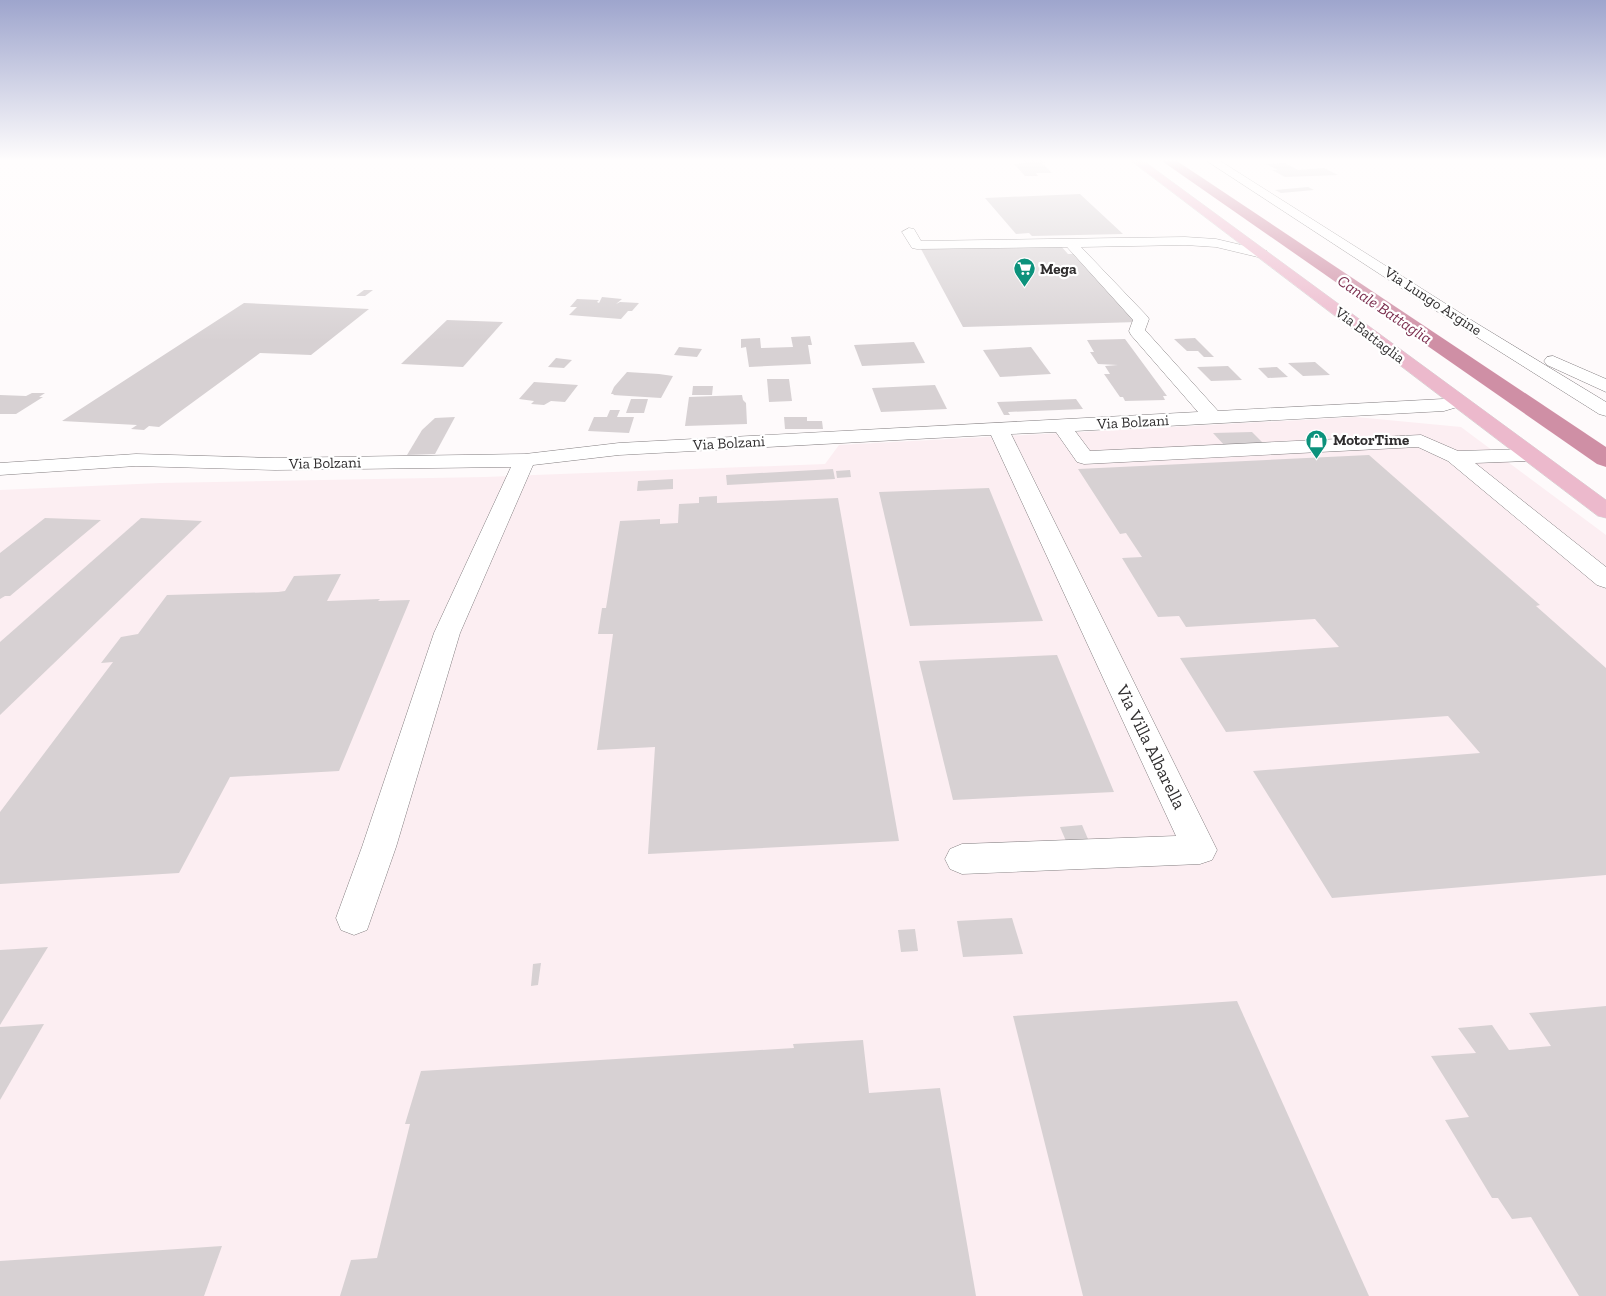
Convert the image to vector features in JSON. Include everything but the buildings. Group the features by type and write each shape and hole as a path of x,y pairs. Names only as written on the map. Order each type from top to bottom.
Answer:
{"main road":[{"name":"Via Battaglia","path":"1215,219 1606,512"}],"street":[{"name":"Via Lungo Argine","path":"1304,219 1606,410"},
{"path":"909,232 916,245 1208,242 1226,240 1235,234"},
{"path":"1167,241 1228,250 1240,255 1254,266 1287,273"},
{"path":"1208,242 1262,254"},
{"path":"1073,244 1141,319 1137,331 1213,417"},
{"path":"1470,326 1606,386"},
{"name":"Via Bolzani","path":"0,468 136,460 275,464 525,460 619,449 1444,405 1458,401"},
{"path":"1062,426 1084,458 1421,441 1455,457 1606,580"},
{"name":"Via Villa Albarella","path":"962,859 1200,850 999,430"},
{"path":"1455,457 1529,455"},
{"path":"354,918 379,847 447,633 525,460"}],"shaded area":[{"path":"1356,417 1461,427 1606,535 1606,1296 0,1296 0,490 160,483 485,477 825,464 839,445"}],"waterway":[{"name":"Canale Battaglia","path":"1254,219 1606,459"}],"place":[{"name":"Mega","path":"1024,288"},
{"name":"MotorTime","path":"1317,459"}]}
